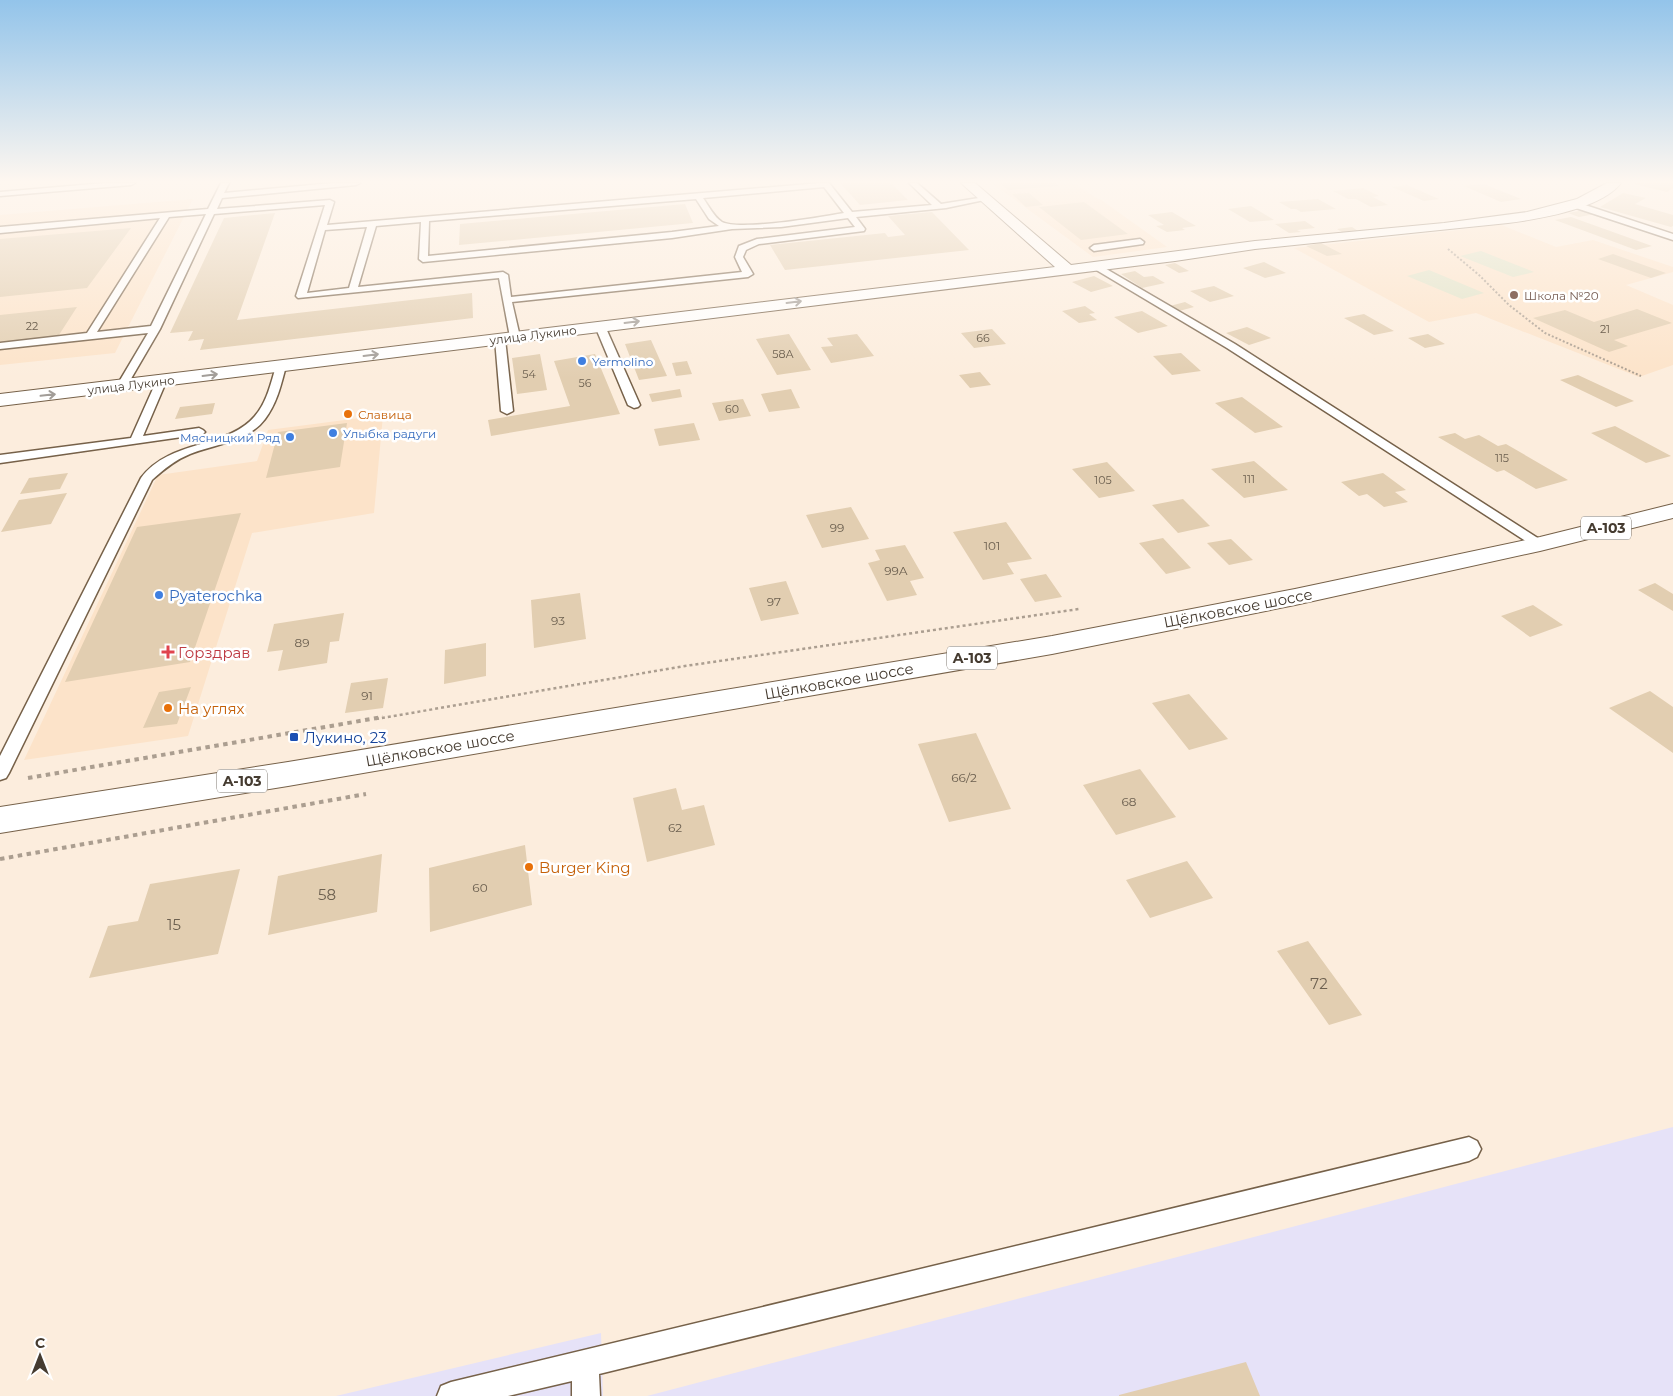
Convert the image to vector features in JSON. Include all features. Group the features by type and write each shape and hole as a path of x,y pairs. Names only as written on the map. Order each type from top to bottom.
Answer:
{"street":[{"path":"1042,248 1066,269"},
{"path":"1096,266 1232,248"},
{"name":"улица Лукино","path":"0,400 121,387 600,326 1096,266"},
{"name":"Щёлковское шоссе","path":"0,820 288,774 1052,645 1295,597 1540,544 1673,511"}],"lane":[{"path":"90,336 145,248"},
{"path":"121,387 155,329 193,248"},
{"path":"316,248 301,296 503,275 507,300 507,411"},
{"path":"353,290 365,248"},
{"path":"424,248 423,259 540,248"},
{"path":"507,300 748,274 739,256 742,248"},
{"path":"1118,248 1134,262"},
{"path":"1096,266 1231,346 1540,544"},
{"path":"600,326 634,405"},
{"path":"0,346 155,329"},
{"path":"0,773 147,478 157,466 174,456 239,435 250,428 269,407 276,390 281,366"},
{"path":"135,441 161,382"},
{"path":"0,459 199,432"},
{"path":"450,1396 1469,1149"},
{"path":"585,1364 586,1396"}],"path":[{"path":"1447,248 1479,275 1509,305 1545,333 1641,376"},
{"path":"27,778 686,666 1086,608"},
{"path":"0,860 64,849"}],"shaded area":[{"path":"0,248 168,248 115,353 0,365"},
{"path":"1081,248 1159,248 1093,257"},
{"name":"Школа №20","path":"1294,248 1617,248 1673,267 1673,272 1626,285 1673,305 1673,365 1639,377 1476,313 1429,322"},
{"path":"383,415 374,513 252,533 188,736 24,760 158,475 257,461 268,430"},
{"path":"1673,1127 1673,1396 647,1396"},
{"path":"601,1333 603,1396 336,1396"}],"green space":[{"path":"1481,251 1534,272 1513,277 1460,256"},
{"path":"1429,270 1484,293 1462,299 1407,276"}],"building":[{"path":"0,248 116,248 87,288 0,297"},
{"path":"210,248 263,248 237,320 472,293 473,318 200,350 204,339 188,341 193,331 170,333"},
{"path":"772,248 967,248 969,250 785,270"},
{"path":"1311,248 1331,248 1342,254 1327,256"},
{"path":"1613,254 1666,273 1651,278 1598,259"},
{"path":"1264,262 1286,273 1265,278 1243,268"},
{"path":"1175,263 1189,271 1179,273 1165,265"},
{"path":"1135,271 1144,277 1153,276 1165,283 1142,288 1121,274"},
{"path":"1094,276 1113,286 1091,292 1072,282"},
{"path":"1214,286 1234,296 1210,302 1190,291"},
{"path":"1185,302 1194,307 1179,311 1170,306"},
{"path":"1085,306 1095,313 1089,314 1097,320 1079,323 1062,311"},
{"path":"77,307 57,338 0,344 0,315"},
{"path":"1637,309 1672,323 1614,340 1628,346 1609,352 1533,318 1565,310 1594,322"},
{"path":"1142,311 1168,326 1138,333 1114,317"},
{"path":"1364,314 1394,331 1374,335 1344,318"},
{"path":"1247,327 1271,338 1249,345 1226,333"},
{"path":"992,329 1006,344 974,348 961,333"},
{"path":"789,334 811,370 777,375 756,339"},
{"path":"857,334 874,356 831,363 821,347 833,346 827,338"},
{"path":"1428,334 1445,344 1425,348 1408,338"},
{"path":"651,340 667,376 639,380 625,344"},
{"path":"1181,353 1201,371 1172,375 1153,356"},
{"path":"540,354 547,390 517,394 512,358"},
{"path":"595,354 620,414 491,436 488,420 570,406 554,361"},
{"path":"687,361 692,374 676,376 672,363"},
{"path":"980,372 991,385 970,388 959,375"},
{"path":"1578,375 1634,401 1616,407 1560,380"},
{"path":"680,389 682,397 652,402 649,394"},
{"path":"791,389 800,408 769,412 761,394"},
{"path":"1242,397 1283,427 1255,433 1215,403"},
{"path":"743,399 751,416 719,421 712,403"},
{"path":"215,403 212,414 175,419 180,407"},
{"path":"347,423 340,467 266,478 278,432"},
{"path":"694,423 700,440 659,446 654,429"},
{"path":"1615,426 1671,456 1646,463 1591,433"},
{"path":"1455,433 1465,439 1479,435 1498,446 1506,444 1568,480 1536,489 1504,470 1497,472 1438,437"},
{"path":"1254,461 1288,490 1244,498 1211,469"},
{"path":"1107,462 1135,491 1099,498 1072,469"},
{"path":"68,473 60,489 20,494 29,478"},
{"path":"1383,473 1406,490 1395,492 1408,502 1384,507 1367,494 1359,496 1341,482"},
{"path":"67,493 51,524 1,532 19,500"},
{"path":"1183,499 1210,526 1178,533 1152,505"},
{"path":"851,507 869,539 822,548 806,515"},
{"name":"Pyaterochka","path":"241,513 190,662 65,682 137,527"},
{"path":"1006,522 1032,559 1007,563 1014,574 983,580 953,532"},
{"path":"1163,538 1191,568 1166,574 1139,543"},
{"path":"1231,539 1253,560 1229,565 1207,543"},
{"path":"905,545 924,578 910,581 917,595 887,601 868,563 880,560 875,550"},
{"path":"1046,574 1062,597 1035,602 1020,579"},
{"path":"786,581 799,614 761,621 749,588"},
{"path":"1655,583 1673,594 1673,611 1638,590"},
{"path":"580,593 586,639 534,648 531,600"},
{"path":"1533,605 1563,625 1530,637 1501,616"},
{"path":"344,613 339,641 330,642 327,663 278,671 283,650 267,652 274,624"},
{"path":"486,643 486,676 444,684 445,650"},
{"path":"388,678 383,708 345,713 351,683"},
{"name":"На углях","path":"191,687 177,724 143,728 159,692"},
{"path":"1650,691 1673,707 1673,753 1609,708"},
{"path":"1189,694 1228,739 1189,750 1152,703"},
{"path":"976,733 1011,809 949,822 918,744"},
{"path":"1140,769 1176,817 1116,835 1083,785"},
{"path":"676,788 682,810 704,805 715,845 647,862 633,798"},
{"path":"525,845 532,905 430,932 429,868"},
{"path":"382,854 377,912 268,935 278,876"},
{"path":"1187,861 1213,898 1150,918 1126,880"},
{"path":"240,869 218,954 89,978 108,926 138,921 150,884"},
{"path":"1308,941 1362,1015 1329,1025 1277,951"},
{"path":"1246,1362 1260,1396 1119,1396 1119,1395"}],"place":[{"name":"Школа №20","path":"1514,295"},
{"name":"Yermolino","path":"582,361"},
{"name":"Славица","path":"348,414"},
{"name":"Улыбка радуги","path":"333,433"},
{"name":"Мясницкий Ряд","path":"290,437"},
{"name":"Pyaterochka","path":"159,595"},
{"name":"Горздрав","path":"168,652"},
{"name":"На углях","path":"168,708"},
{"name":"Лукино, 23","path":"294,737"},
{"name":"Burger King","path":"529,867"}]}
